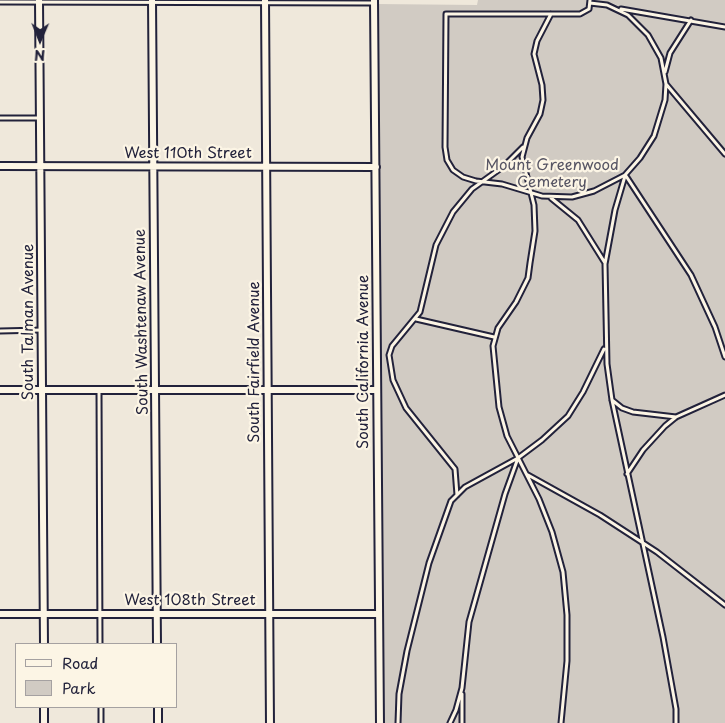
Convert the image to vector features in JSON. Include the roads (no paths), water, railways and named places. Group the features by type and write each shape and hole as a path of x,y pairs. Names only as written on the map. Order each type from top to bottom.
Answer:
{"street":[{"name":"South Talman Avenue","path":"39,1 44,643"},
{"name":"South Washtenaw Avenue","path":"152,1 157,643"},
{"name":"South Fairfield Avenue","path":"265,1 270,723"},
{"name":"South California Avenue","path":"374,1 380,723"},
{"name":"West 110th Street","path":"0,166 376,167"},
{"path":"0,390 377,390"},
{"name":"West 108th Street","path":"0,614 379,614"},
{"path":"44,708 44,723"},
{"path":"158,708 158,723"}],"lane":[{"path":"0,2 374,1"},
{"path":"618,8 648,35 656,47 665,72 666,84 665,100 654,136 640,158 625,175 582,195 548,197 502,184 482,182 463,177 453,170 447,160 445,147 446,14 583,13 589,9 590,1 618,8 725,27"},
{"path":"457,495 457,477 451,462 406,408 399,395 389,365 392,346 420,312 436,246 443,228 463,199 504,166 524,146 540,114 543,100 542,85 534,54 537,41 551,14"},
{"path":"665,72 670,53 692,20"},
{"path":"666,84 725,154"},
{"path":"0,118 40,118"},
{"path":"524,146 522,166 532,193 535,230 528,278 494,337 494,363 499,407 512,449 527,474 552,532 566,594 567,661 561,723"},
{"path":"625,175 615,210 605,264 607,298 605,347 612,400 663,637 676,709 676,723"},
{"path":"625,175 691,275 715,327 725,357"},
{"path":"548,197 578,220 605,264"},
{"path":"416,319 494,337"},
{"path":"0,331 42,330"},
{"path":"398,723 399,694 405,660 429,563 451,501 476,480 518,458 542,440 568,416 584,392 605,347"},
{"path":"99,390 100,643"},
{"path":"627,474 653,437 676,417 725,395"},
{"path":"612,400 633,412 676,417"},
{"path":"462,723 462,688 469,622 505,494 518,458"},
{"path":"527,474 600,515 642,542 692,577 725,605"},
{"path":"450,723 462,688"},
{"path":"101,708 101,723"}],"park label":[{"name":"Mount Greenwood Cemetery","path":"552,174"}]}
